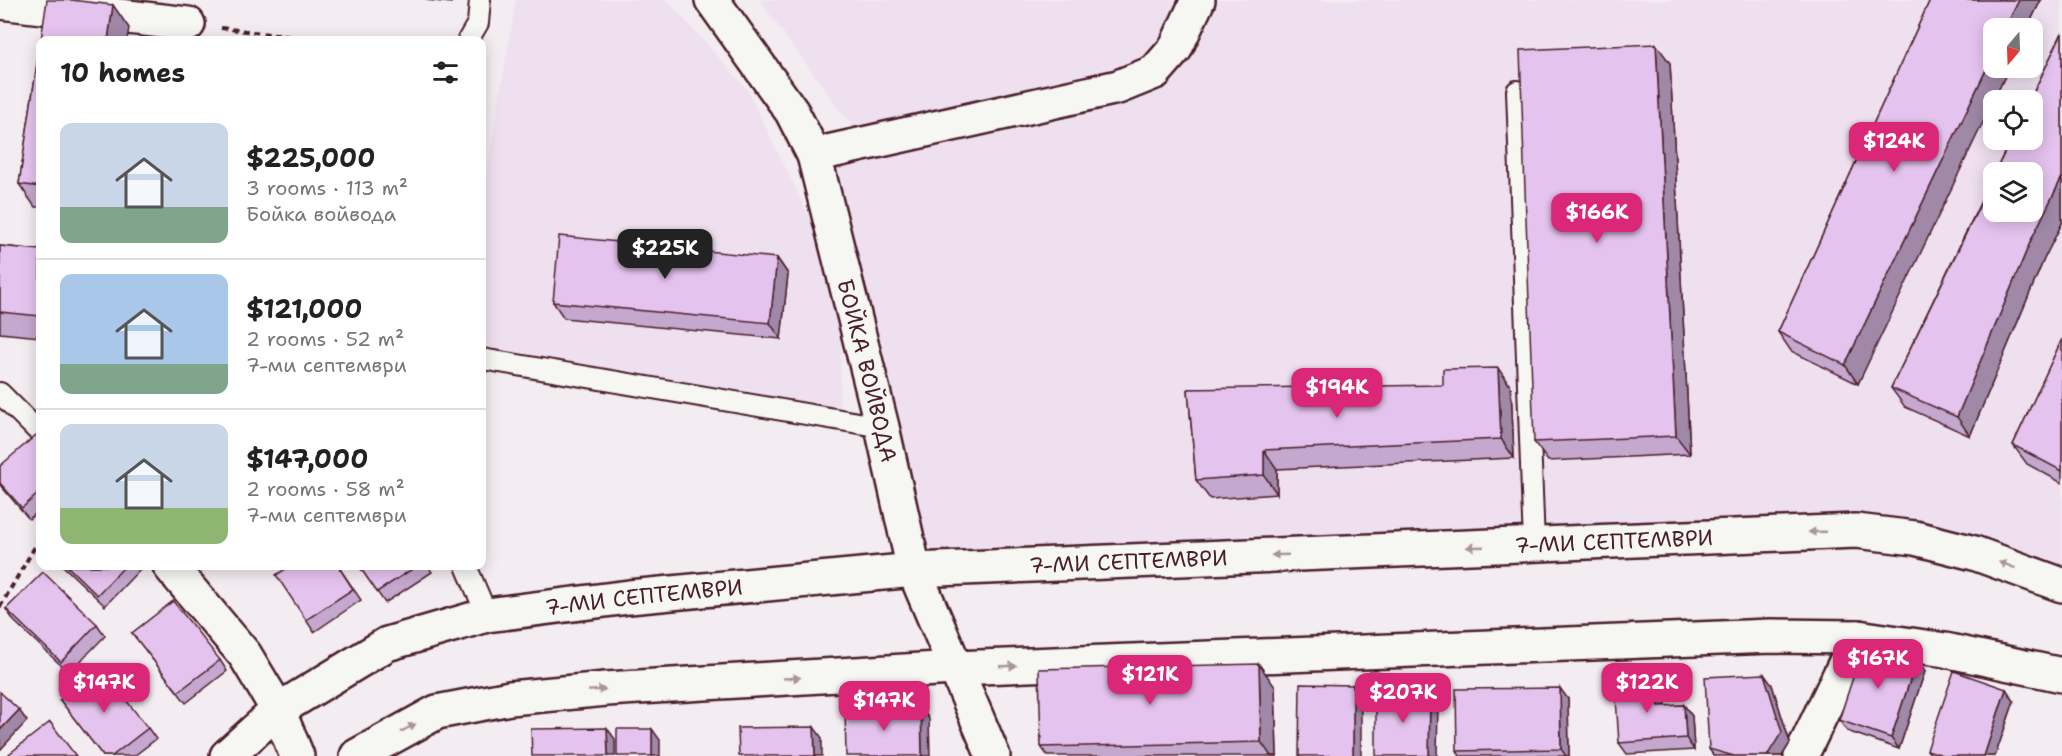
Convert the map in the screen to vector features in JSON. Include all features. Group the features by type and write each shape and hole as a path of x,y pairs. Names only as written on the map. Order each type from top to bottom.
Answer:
{"main road":[{"name":"БОЙКА ВОЙВОДА","path":"712,0 792,112 814,155 882,427 914,570 954,669 993,756"},
{"path":"814,155 1118,87 1155,72 1175,49 1198,0"},
{"path":"0,2 188,22"},
{"name":"7-МИ СЕПТЕМВРИ","path":"226,756 278,710 387,644 487,615 629,597 914,570 1856,531 1915,538 1974,553 2062,585"},
{"path":"174,570 245,656 278,710 297,756"},
{"path":"357,756 437,712 510,698 606,689 954,669 1771,636 1858,637 1945,650 2062,675"},
{"path":"1801,756 1858,637"}],"lane":[{"path":"470,36 478,23 480,0"},
{"path":"1516,91 1534,545"},
{"path":"486,360 882,427"},
{"path":"0,393 36,429"},
{"path":"468,570 487,615"}],"path":[{"path":"188,22 289,36"},
{"path":"0,607 36,545"}],"shaded area":[{"path":"516,0 667,0 747,89 843,287 839,419 486,360 486,176"},
{"path":"759,0 2062,0 2062,585 1915,538 914,570 814,155 862,140"}],"building":[{"path":"47,0 71,0 113,5 109,36 42,36"},
{"path":"1930,0 2019,0 2010,18 1983,18 1983,76 1845,365 1778,332"},
{"path":"2062,33 2062,177 2043,216 2043,162 2000,162 2006,150 2043,150 2043,90 2035,90 2041,78 2043,78 2043,73"},
{"path":"1656,44 1676,436 1534,442 1520,50"},
{"path":"36,71 36,186 19,184"},
{"path":"1983,199 1983,222 2040,222 1957,417 1891,388"},
{"path":"559,236 777,258 770,323 553,302"},
{"path":"0,246 36,250 36,316 0,312"},
{"path":"2062,339 2062,471 2013,445"},
{"path":"1498,368 1501,439 1264,450 1264,475 1196,480 1188,389 1443,385 1443,369"},
{"path":"36,435 36,496 22,508 0,483 0,466"},
{"path":"71,570 121,570 97,595"},
{"path":"284,570 341,570 353,589 306,620 276,575"},
{"path":"362,570 411,570 377,592"},
{"path":"43,572 97,624 61,662 6,609"},
{"path":"173,601 220,660 178,692 132,633"},
{"path":"1865,641 1917,659 1891,738 1839,720"},
{"path":"1259,664 1261,742 1041,747 1039,669"},
{"path":"101,668 148,728 112,756 103,756 60,700"},
{"path":"1954,671 2006,689 1984,756 1946,756 1927,750"},
{"path":"1764,674 1782,732 1767,756 1734,756 1709,749 1705,677"},
{"path":"1657,680 1659,706 1684,705 1686,738 1619,743 1615,683"},
{"path":"1300,684 1353,685 1353,756 1299,756"},
{"path":"1560,688 1561,749 1457,751 1456,689"},
{"path":"0,692 19,710 0,730"},
{"path":"1376,693 1430,693 1429,756 1376,756"},
{"path":"921,707 922,756 846,756 845,709"},
{"path":"50,722 76,756 10,756 9,754"},
{"path":"814,727 815,756 739,756 738,728"},
{"path":"607,728 608,756 532,756 531,729"},
{"path":"617,729 652,729 652,756 617,756"}]}
